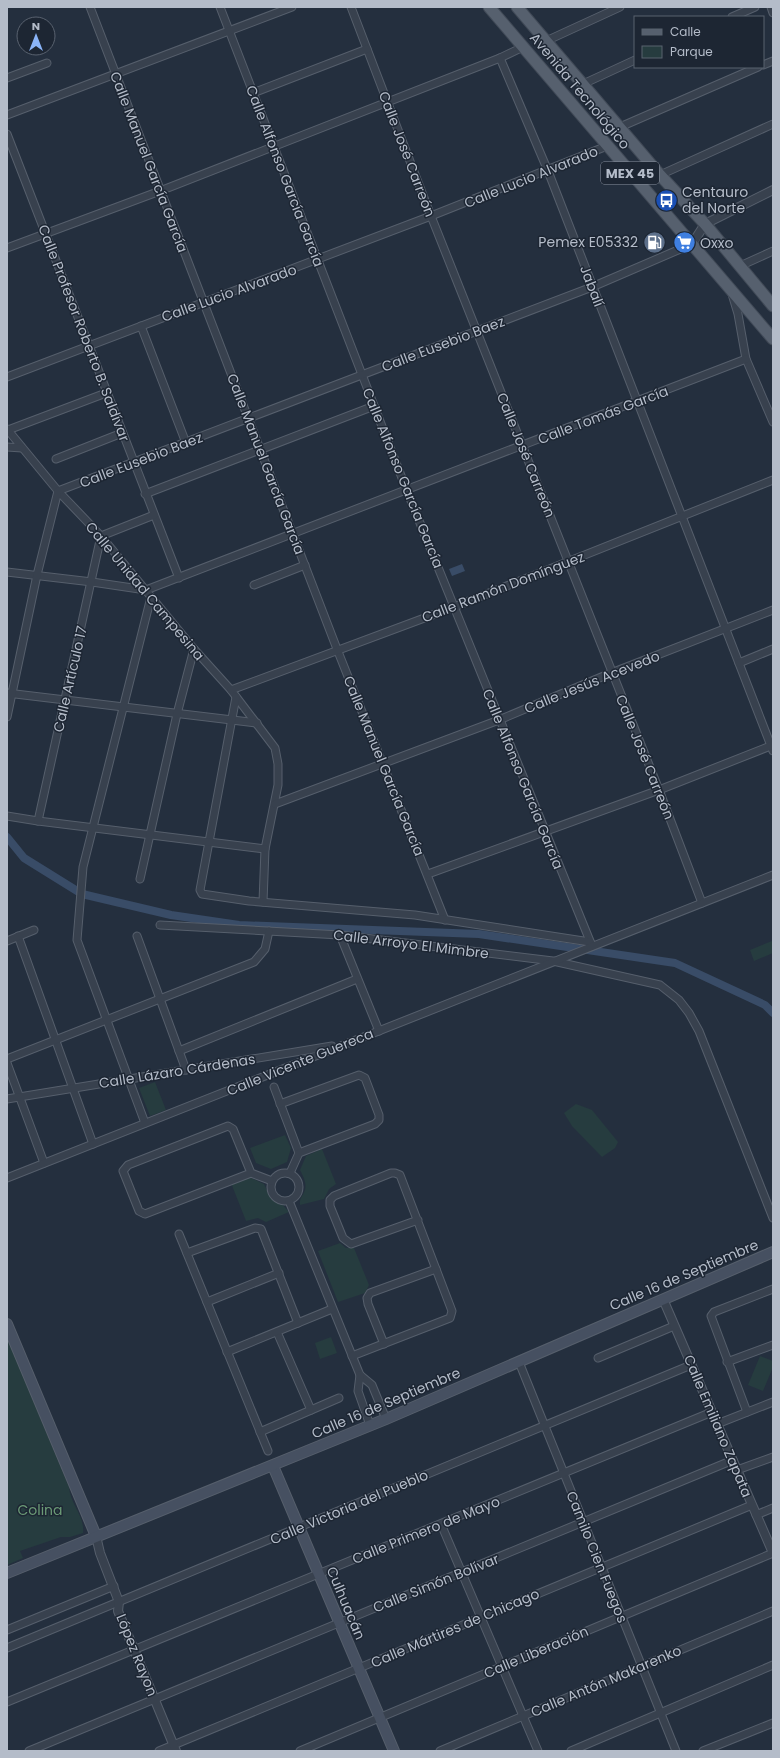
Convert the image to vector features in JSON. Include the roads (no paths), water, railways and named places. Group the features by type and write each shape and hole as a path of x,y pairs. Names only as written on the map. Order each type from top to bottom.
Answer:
{"main road":[{"name":"Avenida Tecnológico","path":"489,7 773,339"},
{"name":"Avenida Tecnológico","path":"517,7 660,175 705,224 773,306"},
{"name":"Calle 16 de Septiembre","path":"7,1573 386,1419 773,1252"},
{"path":"7,1324 96,1536"},
{"name":"Culhuacán","path":"273,1466 394,1751"}],"street":[{"name":"Calle Manuel García García","path":"90,7 202,302 337,649 428,874 445,920"},
{"name":"Calle Alfonso García García","path":"220,7 407,491 590,945"},
{"path":"7,115 116,75 229,30 292,7"},
{"name":"Calle José Carreón","path":"351,7 431,216 659,790 702,903"},
{"path":"546,40 620,7"},
{"path":"734,16 754,7"},
{"path":"770,7 773,13"},
{"path":"7,248 46,232 160,191 500,58 522,47"},
{"path":"253,93 367,49"},
{"name":"Jabalí","path":"500,58 548,171 772,747"},
{"path":"583,84 634,60"},
{"path":"7,78 47,63"},
{"path":"620,127 756,68"},
{"path":"660,175 773,124"},
{"name":"Calle Profesor Roberto B. Saldívar","path":"7,134 46,232 145,494 179,578"},
{"name":"Calle Lucio Alvarado","path":"7,377 202,302 318,260 548,171 607,146"},
{"path":"692,244 705,224 773,190"},
{"name":"Calle Eusebio Baez","path":"58,491 477,332 592,287 692,244"},
{"path":"740,266 773,251"},
{"path":"730,288 738,314 746,359 773,422"},
{"path":"141,326 186,443"},
{"name":"Calle Tomás García","path":"146,590 407,491 746,359"},
{"path":"8,430 106,393"},
{"path":"145,494 374,406"},
{"name":"Calle Unidad Campesina","path":"8,430 58,491 101,536 194,649 231,690 272,744 277,756 278,776 275,804"},
{"path":"56,459 122,433"},
{"path":"7,447 22,448"},
{"name":"Calle Ramón Domínguez","path":"231,690 337,649 454,607 773,480"},
{"path":"7,717 9,693 58,491"},
{"path":"101,536 154,515"},
{"name":"Calle Artículo 17","path":"38,821 101,536"},
{"path":"254,585 305,565"},
{"path":"7,572 146,590"},
{"path":"145,1123 77,943 83,867 151,597"},
{"name":"Calle Jesús Acevedo","path":"275,804 383,765 500,720 612,673 773,610"},
{"path":"140,879 177,714 194,649"},
{"path":"739,663 773,649"},
{"path":"9,693 122,708 257,723"},
{"path":"236,697 200,890 204,895 263,902 415,915 590,945"},
{"path":"428,874 659,790 772,747"},
{"path":"263,902 265,849 275,804"},
{"path":"7,816 265,849"},
{"name":"Calle Vicente Guereca","path":"7,1178 572,954 590,945 773,875"},
{"name":"Calle Arroyo El Mimbre","path":"160,925 340,935 553,961 660,986 679,1000 689,1013 699,1031 773,1218"},
{"path":"7,940 34,930"},
{"path":"7,1059 253,962 259,958 265,949 268,931"},
{"path":"340,935 379,1031"},
{"path":"18,936 93,1144"},
{"path":"137,936 186,1070"},
{"path":"179,1051 357,979"},
{"name":"Calle Lázaro Cárdenas","path":"7,1099 347,1043"},
{"path":"7,1063 44,1163"},
{"path":"280,1104 356,1075 365,1078 379,1115 377,1123 300,1153 290,1173"},
{"path":"274,1087 300,1153"},
{"path":"250,1172 233,1128 228,1126 128,1165 123,1171 139,1211 145,1214 250,1172 272,1181"},
{"path":"282,1172 290,1173 298,1180 299,1190 294,1198 289,1201 280,1200 273,1194 270,1186 272,1181 282,1172"},
{"path":"352,1356 450,1318 452,1311 418,1220 402,1178 395,1172 332,1197 330,1206 343,1238 348,1243 355,1243 418,1220"},
{"path":"289,1201 360,1375 372,1385 386,1419"},
{"path":"187,1253 258,1228 262,1230 298,1323"},
{"path":"179,1234 268,1450"},
{"path":"384,1344 368,1304 367,1298 370,1293 436,1269"},
{"path":"207,1302 279,1273"},
{"path":"747,1412 711,1318 713,1314 773,1289"},
{"name":"Calle Emiliano Zapata","path":"662,1299 773,1553"},
{"path":"227,1352 332,1309"},
{"path":"598,1358 674,1326"},
{"path":"277,1332 311,1410"},
{"path":"728,1362 773,1345"},
{"name":"Camilo Cien Fuegos","path":"519,1362 676,1751"},
{"name":"Calle Victoria del Pueblo","path":"7,1648 691,1365"},
{"path":"360,1375 358,1391 370,1425"},
{"path":"260,1432 339,1398"},
{"path":"717,1424 773,1402"},
{"name":"Calle Primero de Mayo","path":"7,1702 712,1412"},
{"path":"737,1470 773,1457"},
{"name":"Calle Simón Bolívar","path":"29,1751 154,1698 733,1460"},
{"name":"Calle Mártires de Chicago","path":"159,1751 175,1748 359,1668 752,1505"},
{"path":"756,1515 773,1508"},
{"path":"441,1524 538,1751"},
{"name":"López Rayon","path":"96,1536 100,1553 119,1602 118,1611 175,1748"},
{"name":"Calle Liberación","path":"300,1751 773,1553"},
{"path":"7,1630 114,1586"},
{"name":"Calle Antón Makarenko","path":"440,1751 773,1611"},
{"path":"571,1751 773,1665"},
{"path":"704,1751 773,1722"}],"water":[{"path":"462,564 465,571 452,576 449,569"}],"waterway":[{"path":"7,837 24,858 82,894 171,915 239,925 479,934 675,963 765,1005 773,1013"}],"place":[{"name":"Centauro del Norte","path":"667,200"},
{"name":"Pemex E05332","path":"654,242"},
{"name":"Oxxo","path":"685,243"}],"park label":[{"name":"Colina","path":"40,1510"}]}
